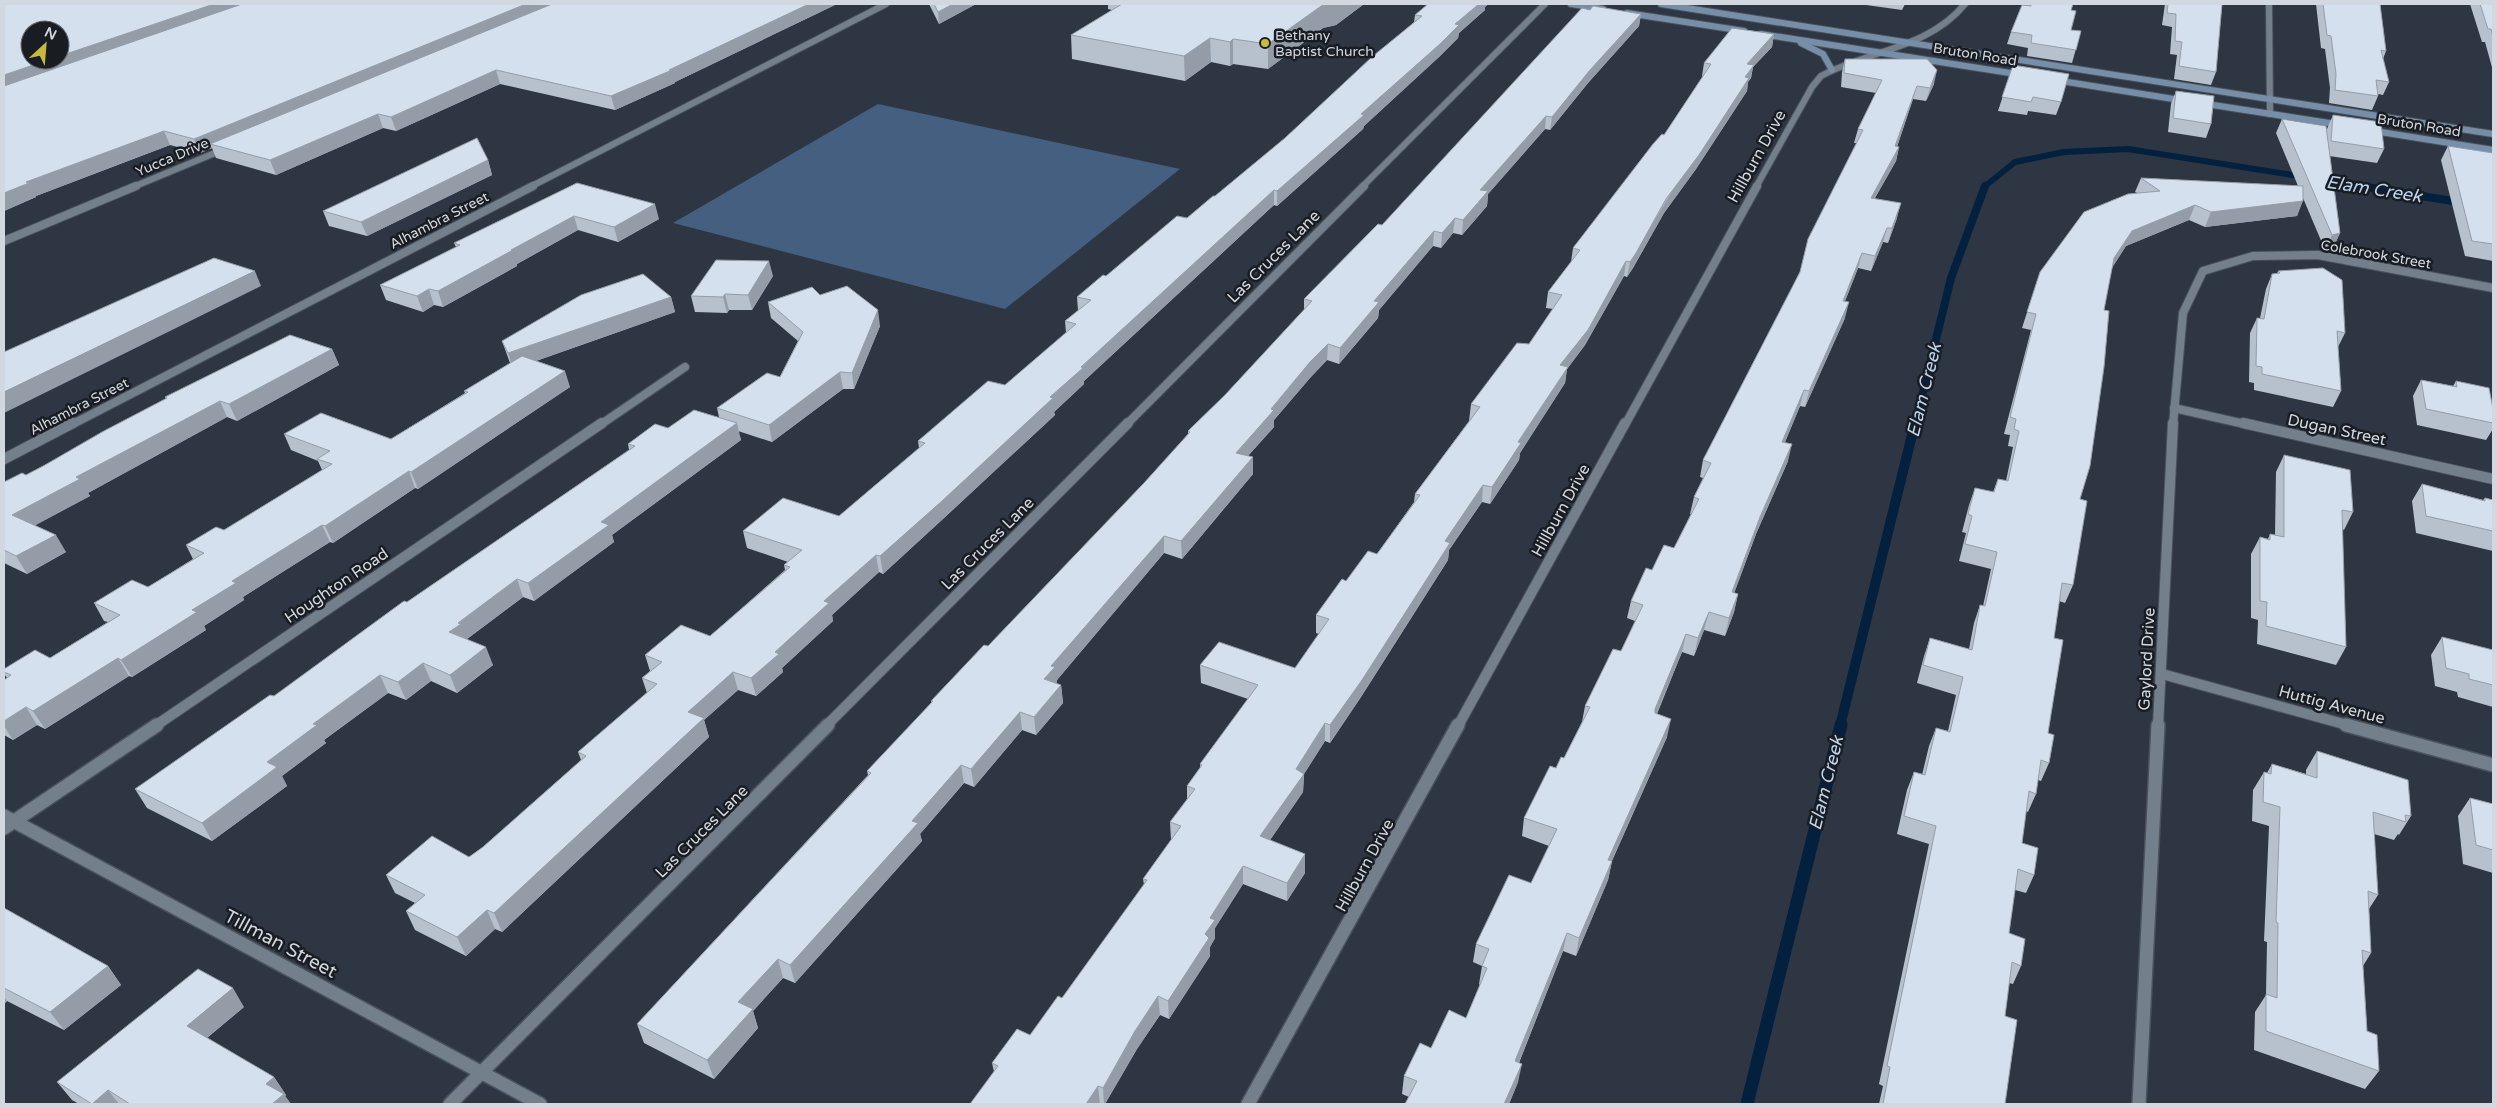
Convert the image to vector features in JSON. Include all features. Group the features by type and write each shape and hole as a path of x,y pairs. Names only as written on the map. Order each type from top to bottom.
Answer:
{"main road":[{"path":"1571,4 1608,10"},
{"name":"Bruton Road","path":"1661,4 2493,134"},
{"name":"Bruton Road","path":"1618,11 2031,76"},
{"path":"1791,39 1824,54 1832,70"},
{"path":"2050,79 2348,126"},
{"name":"Bruton Road","path":"2358,128 2493,150"}],"street":[{"name":"Alhambra Street","path":"4,459 886,4"},
{"name":"Las Cruces Lane","path":"450,1104 1545,4"},
{"name":"Hillburn Drive","path":"1248,1104 1812,87 1821,76 1832,70 1944,27 1958,16 1965,4"},
{"path":"2269,4 2270,114"},
{"name":"Yucca Drive","path":"4,242 233,146"},
{"name":"Colebrook Street","path":"2253,256 2318,256 2493,288"},
{"name":"Gaylord Drive","path":"2139,1104 2174,408 2183,313 2204,271 2253,256"},
{"name":"Houghton Road","path":"7,822 685,367"},
{"name":"Dugan Street","path":"2174,408 2493,479"},
{"name":"Huttig Avenue","path":"2162,674 2493,764"},
{"name":"Tillman Street","path":"7,822 540,1104"}],"shaded area":[{"path":"878,104 1180,169 1005,309 673,223"}],"building":[{"path":"4,4 214,4 70,53 70,20 20,20 20,70 4,75"},
{"path":"242,4 526,4 194,139 164,131 26,182 29,183 4,193 4,86 50,70 70,70 70,63"},
{"path":"552,4 809,4 669,70 672,70 611,96 496,70 391,117 378,114 270,160 210,144"},
{"path":"934,4 953,4 938,12"},
{"path":"1122,4 1324,4 1268,44 1233,39 1230,42 1210,38 1184,56 1071,35"},
{"path":"1428,4 1479,4 1455,24 1459,25 1440,44 1361,114 1364,115 1277,191 1274,190 1081,367 1083,368 1050,397 1053,398 942,501 880,556 876,555 824,601 829,603 775,652 779,654 751,678 733,672 688,712 704,718 494,913 487,910 457,937 406,911 425,895 386,875 432,836 469,857 483,847 586,756 578,752 657,684 642,678 662,662 645,655 681,625 710,636 790,567 784,565 802,550 743,531 783,498 839,516 925,443 918,441 988,381 1005,385 1076,324 1065,321 1091,300 1077,297 1103,275 1106,276 1177,216 1187,218 1285,138 1373,56 1422,16 1415,15"},
{"path":"2031,4 2073,4 2071,10 2076,11 2071,30 2081,31 2076,50 2031,43 2032,35 2011,32 2022,5 2031,6"},
{"path":"2168,4 2222,4 2216,72 2179,66 2182,42 2175,41 2176,14 2167,13"},
{"path":"2323,4 2380,4 2386,51 2381,50 2389,82 2376,80 2378,96 2335,90 2336,74 2331,36 2327,35"},
{"path":"2480,4 2493,4 2493,37 2491,29 2488,29"},
{"path":"1593,6 1641,14 1590,70 1552,117 1546,116 1480,190 1488,191 1463,220 1455,218 1442,233 1434,231 1374,301 1379,302 1340,348 1328,344 1310,362 1271,409 1274,410 1236,453 1253,457 1181,541 1164,536 1051,666 1055,667 1044,679 1061,685 1034,717 1020,712 971,769 961,765 912,821 918,823 790,965 778,959 738,1002 753,1009 707,1060 637,1024 871,773 867,771 933,701 931,701 984,645 988,646 1144,483 1190,432 1188,431 1225,395 1312,301 1304,299 1378,224 1382,225 1582,8 1590,10"},
{"path":"1732,28 1774,34 1747,64 1754,65 1745,77 1749,78 1699,155 1666,199 1630,262 1626,261 1588,330 1560,365 1568,367 1518,442 1521,443 1492,487 1483,485 1445,541 1450,543 1362,680 1330,725 1325,723 1296,769 1304,774 1260,836 1305,854 1287,883 1243,866 1210,918 1215,920 1205,934 1209,938 1168,1001 1158,996 1135,1031 1103,1088 1098,1086 1086,1104 970,1104 998,1066 992,1063 1017,1029 1030,1035 1058,996 1062,998 1147,880 1143,879 1181,826 1170,822 1195,789 1187,786 1202,765 1200,764 1258,685 1200,665 1219,642 1295,668 1329,619 1316,615 1342,579 1346,581 1368,551 1377,554 1420,495 1415,494 1480,407 1471,404 1517,343 1529,344 1562,295 1548,292 1580,250 1573,248 1653,144 1662,134 1664,135 1711,64 1704,63"},
{"path":"1845,59 1927,59 1937,70 1930,88 1917,86 1895,146 1899,147 1871,198 1901,203 1892,228 1887,228 1875,256 1862,253 1843,301 1849,302 1809,391 1804,390 1782,442 1792,444 1760,517 1732,592 1738,594 1729,618 1709,612 1698,638 1686,634 1655,709 1655,713 1671,719 1608,860 1612,861 1579,938 1567,933 1515,1061 1522,1064 1504,1104 1405,1104 1417,1081 1404,1076 1420,1043 1431,1048 1449,1010 1466,1018 1487,968 1482,966 1489,949 1476,944 1509,875 1531,883 1557,829 1524,818 1550,766 1556,768 1561,757 1564,758 1590,707 1585,706 1613,649 1621,651 1643,605 1631,601 1646,568 1652,570 1664,545 1674,548 1699,499 1694,497 1711,463 1703,460 1800,272 1808,239 1863,130 1858,129 1882,80 1844,73"},
{"path":"2013,65 2069,74 2061,102 2033,97 2031,102 2002,97"},
{"path":"2176,91 2214,96 2211,124 2173,118"},
{"path":"2333,115 2381,122 2384,149 2331,141"},
{"path":"2282,119 2326,126 2340,233 2332,235"},
{"path":"477,138 488,160 361,222 323,211"},
{"path":"2448,146 2493,153 2493,244 2472,241"},
{"path":"2141,178 2303,186 2303,201 2211,212 2195,205 2132,231 2114,258 2104,310 2109,311 2104,367 2090,466 2080,499 2087,501 2073,585 2062,583 2054,638 2063,640 2048,733 2054,735 2049,763 2041,760 2036,794 2029,791 2022,843 2038,848 2034,875 2018,869 2009,933 2025,939 2021,966 2012,962 2005,1016 2017,1020 2005,1104 1883,1104 1890,1067 1887,1066 1936,826 1904,816 1914,772 1925,775 1936,728 1950,732 1963,677 1923,665 1930,638 1972,650 1980,605 1985,606 1997,552 1965,544 1972,516 1968,514 1975,488 1994,492 1998,479 2008,481 2019,431 2014,429 2016,419 2010,417 2036,314 2027,312 2040,272 2084,212 2128,194 2160,191"},
{"path":"577,183 655,204 614,227 574,216 438,291 429,289 417,296 380,285 460,245 454,243"},
{"path":"214,258 255,271 4,392 4,352"},
{"path":"716,260 769,261 748,295 725,294 723,297 691,296"},
{"path":"2323,268 2342,280 2345,333 2337,331 2341,391 2262,374 2262,367 2256,366 2257,318 2264,319 2272,274 2280,273 2278,271"},
{"path":"643,274 671,297 508,353 502,341 581,295"},
{"path":"847,286 878,310 852,373 840,372 769,425 717,408 767,373 780,377 803,332 768,302 812,287 820,295"},
{"path":"290,335 332,349 229,404 220,401 76,477 80,479 12,515 56,535 16,556 4,550 4,482 22,473 26,475 167,398 165,397"},
{"path":"522,356 565,371 411,472 409,471 325,526 322,525 232,581 236,583 192,610 197,612 121,660 118,658 33,711 26,707 4,721 4,680 11,675 4,672 4,669 35,650 50,658 120,615 94,603 132,580 148,587 204,553 186,545 216,527 224,530 332,464 317,459 330,451 284,434 321,413 391,439 468,392 464,391"},
{"path":"2421,380 2457,387 2456,381 2489,388 2493,409 2493,423 2426,409"},
{"path":"694,410 737,423 601,522 609,525 528,583 517,579 458,623 461,624 449,632 486,647 450,675 423,663 398,682 380,675 313,724 317,725 267,762 277,767 202,823 135,789 270,695 274,696 404,601 407,602 635,446 628,444 655,424 668,428"},
{"path":"2284,455 2350,470 2353,512 2342,510 2346,647 2266,626 2267,602 2260,601 2260,537 2270,540 2270,534 2284,537"},
{"path":"2422,484 2485,501 2485,498 2493,500 2493,531 2426,516"},
{"path":"2442,637 2493,650 2493,685 2469,679 2469,674 2446,668"},
{"path":"2317,751 2408,780 2411,816 2405,815 2406,822 2373,812 2378,895 2368,891 2371,953 2362,950 2367,1031 2377,1035 2379,1071 2266,1031 2266,994 2277,998 2278,923 2276,922 2280,807 2263,802 2264,772 2271,774 2272,764 2317,778"},
{"path":"2470,798 2493,804 2493,850 2476,845"},
{"path":"4,908 108,966 50,1012 4,988"},
{"path":"198,969 233,988 187,1026 274,1077 266,1084 284,1094 272,1104 130,1104 108,1090 92,1104 57,1082"}],"waterway":[{"name":"Elam Creek","path":"1985,186 2015,162 2064,152 2128,149 2368,187"},
{"name":"Elam Creek","path":"1915,425 1951,278 1985,186"},
{"name":"Elam Creek","path":"2360,186 2465,203"},
{"name":"Elam Creek","path":"1840,726 1915,423"},
{"name":"Elam Creek","path":"1747,1104 1841,725"}],"place":[{"name":"Bethany Baptist Church","path":"1265,43"}]}
